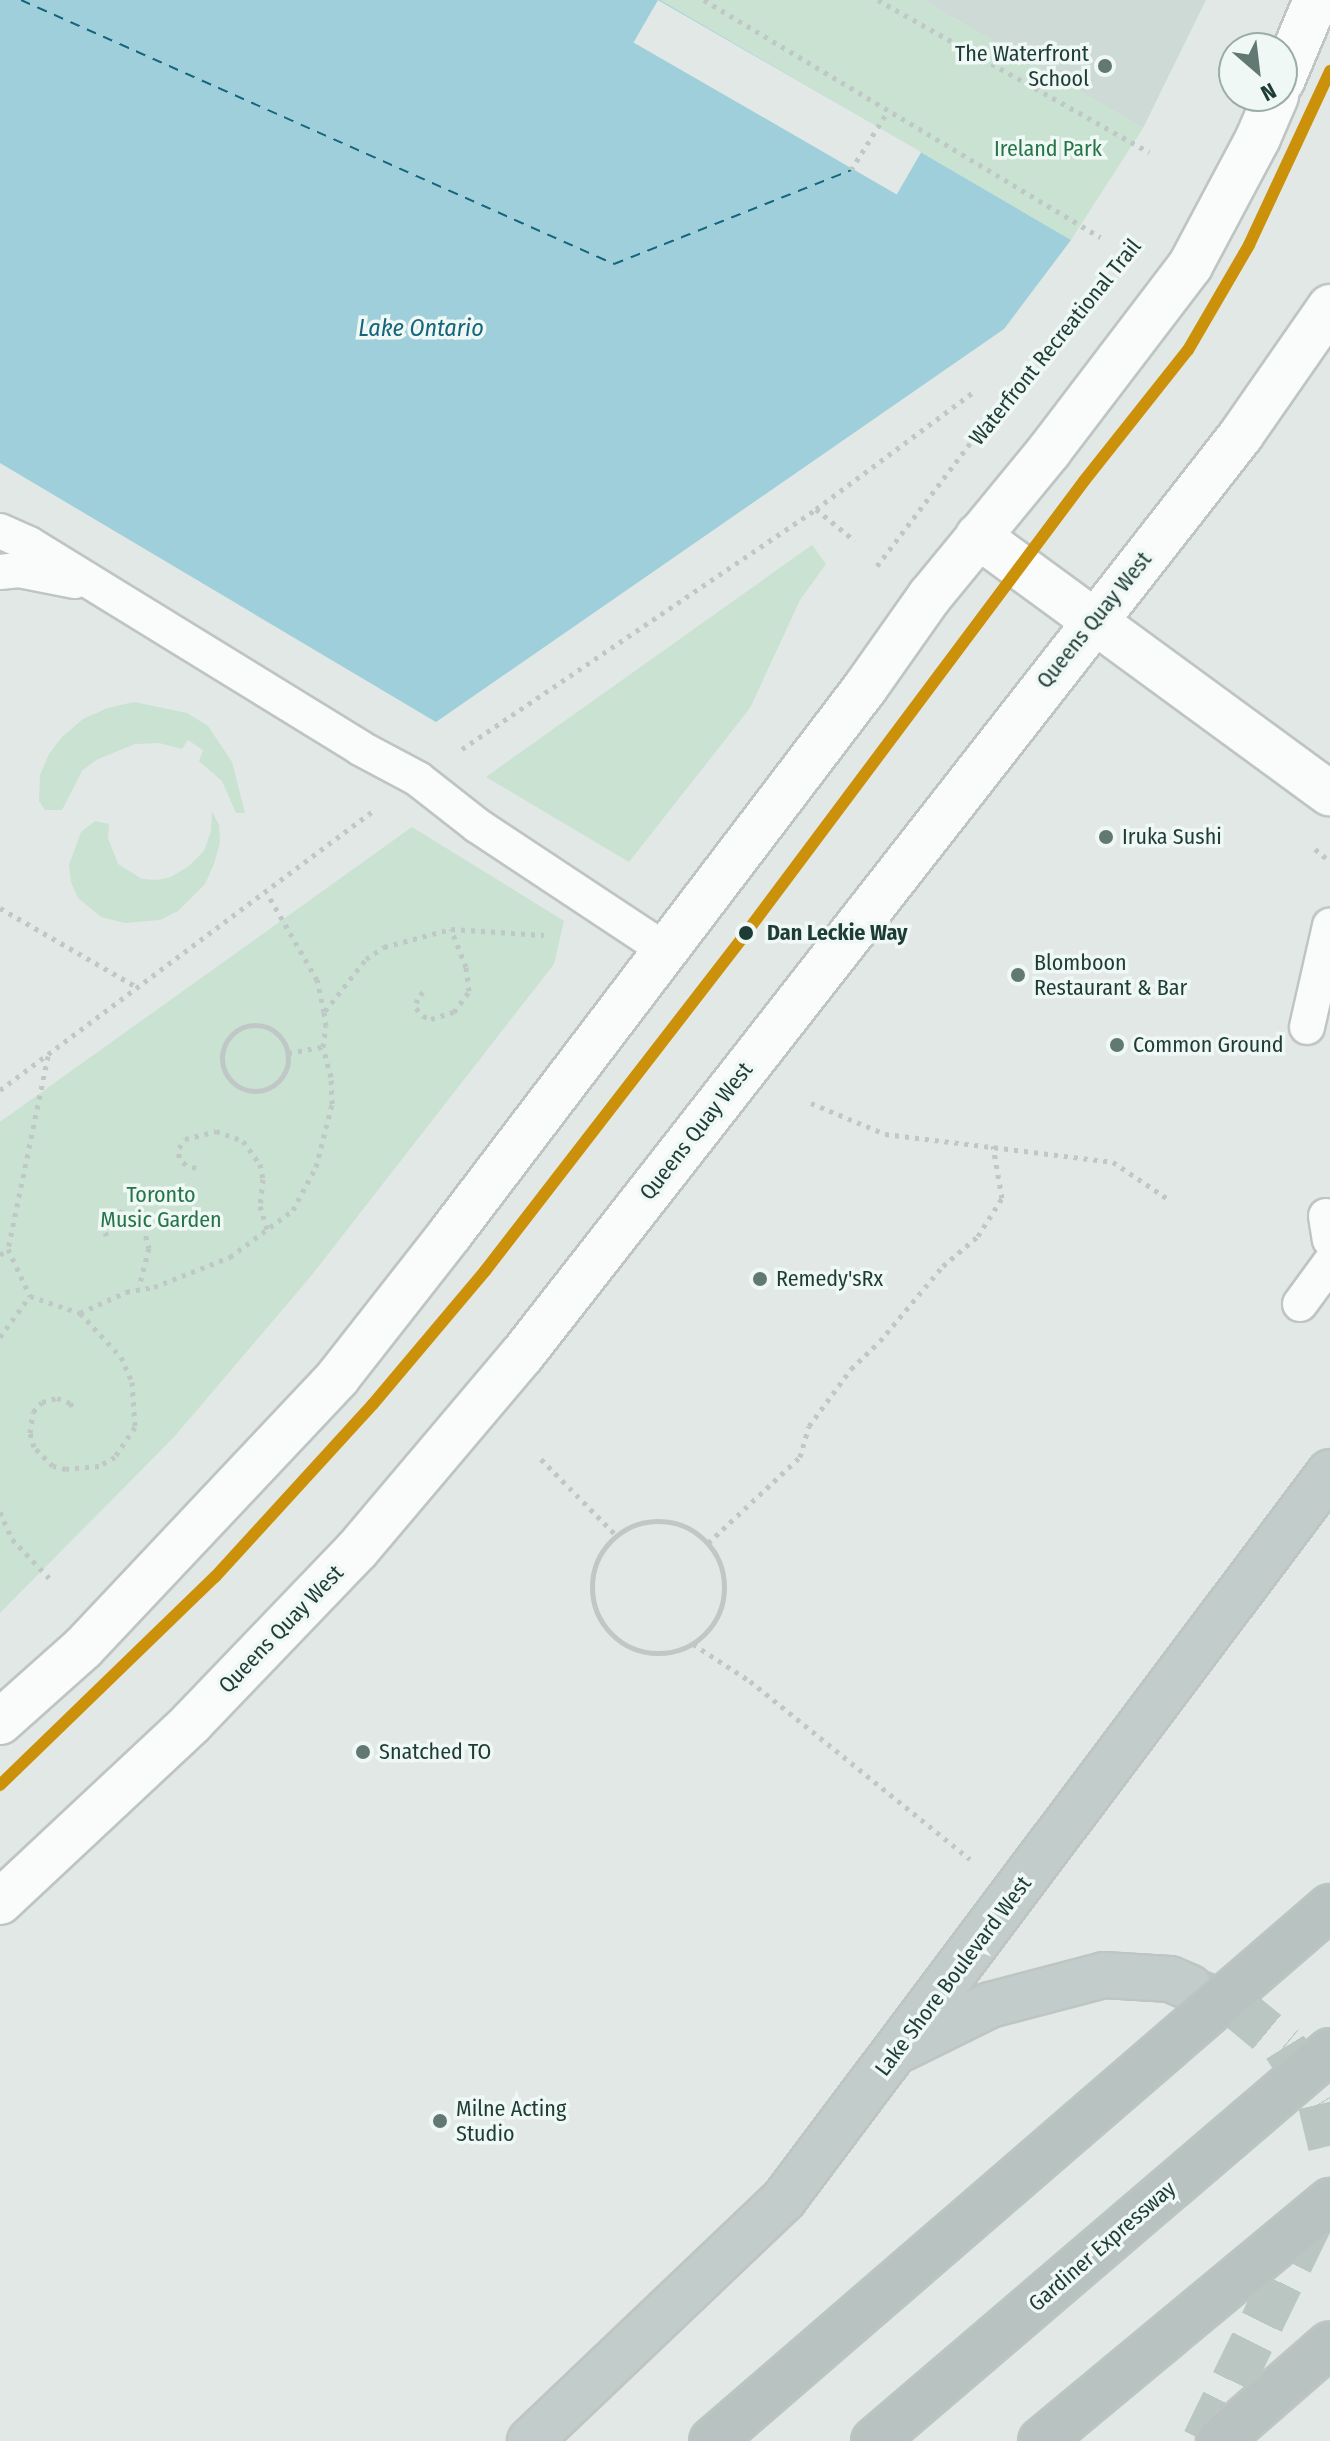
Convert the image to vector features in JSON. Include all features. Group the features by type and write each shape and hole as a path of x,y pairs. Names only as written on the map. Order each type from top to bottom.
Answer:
{"highway":[{"name":"Lake Shore Boulevard West","path":"530,2441 784,2199 1330,1472"},
{"path":"712,2441 1330,1907"},
{"path":"895,2052 990,2005 1104,1975 1170,1979 1189,1987"},
{"name":"Gardiner Expressway","path":"874,2441 1330,2051"},
{"path":"1041,2441 1330,2201"},
{"path":"1219,2441 1330,2344"}],"street":[{"path":"1298,43 1316,0"},
{"path":"0,1722 83,1648 338,1377 978,536 1049,451 1190,266 1269,112"},
{"name":"Queens Quay West","path":"0,1902 191,1723 357,1550 522,1355 1241,435 1330,307"},
{"path":"978,536 1330,794"}],"lane":[{"path":"0,531 29,544 360,748 418,779 478,826 665,950"},
{"path":"0,572 19,570 95,585"},
{"path":"1307,1027 1324,984 1330,926"},
{"path":"1300,1304 1330,1263"}],"path":[{"path":"704,0 1100,237"},
{"path":"878,0 1149,152"},
{"path":"851,170 888,111"},
{"name":"Waterfront Recreational Trail","path":"880,560 996,409 1068,327"},
{"path":"0,1090 418,779 816,509 976,390"},
{"path":"816,509 855,541"},
{"path":"80,1313 139,1287 154,1287 230,1257 268,1232 293,1210 316,1167 326,1138 332,1104 331,1077 323,1047 324,1012 317,980 267,893"},
{"path":"0,908 137,987"},
{"path":"324,1012 366,959 384,947 451,929 542,935 606,911"},
{"path":"423,992 416,1008 431,1019 454,1012 469,991 466,967 451,929"},
{"path":"247,1025 269,1027 278,1033 288,1053 284,1075 267,1089 245,1090 228,1078 222,1067 223,1045 237,1029 247,1025"},
{"path":"288,1053 323,1047"},
{"path":"48,1055 8,1249 30,1296 80,1313 121,1357 132,1382 135,1427 115,1457 99,1466 66,1469 53,1466 34,1447 30,1433 33,1412 42,1402 57,1398 70,1403 75,1410"},
{"path":"811,1103 885,1134 1113,1162 1168,1199"},
{"path":"196,1168 179,1158 179,1148 185,1139 216,1131 243,1141 260,1164 263,1179 260,1206 268,1232"},
{"path":"708,1543 800,1457 809,1426 851,1369 880,1341 943,1266 978,1236 1002,1198 993,1146"},
{"path":"106,1236 105,1219 119,1211 135,1217 143,1226 149,1248 139,1287"},
{"path":"0,1255 8,1249"},
{"path":"0,1337 30,1296"},
{"path":"541,1459 616,1535"},
{"path":"0,1512 12,1539 51,1580"},
{"path":"654,1520 692,1530 708,1543 723,1572 722,1605 715,1621 693,1644 663,1653 633,1650 602,1625 590,1587 593,1567 616,1535 634,1524 654,1520"},
{"path":"693,1644 750,1681 1015,1895"}],"shaded area":[{"name":"The Waterfront School","path":"923,0 1206,0 1143,128"}],"green space":[{"name":"Ireland Park","path":"660,0 923,0 1143,128 1071,240"},
{"path":"812,545 826,564 800,600 750,708 629,862 486,777"},
{"path":"134,702 187,713 208,726 232,762 245,813 236,813 222,781 199,761 203,750 188,740 182,749 159,743 135,744 96,760 82,771 62,810 45,810 39,801 40,775 49,754 62,737 83,719 108,708"},
{"path":"212,811 219,825 220,842 214,864 205,884 178,911 160,920 125,923 101,917 78,898 71,882 69,865 81,832 95,821 109,824 108,838 118,864 142,879 157,880 171,877 189,866 204,851 211,831"},
{"name":"Toronto Music Garden","path":"412,827 564,921 554,964 311,1276 174,1437 0,1613 0,1122"}],"water":[{"name":"Lake Ontario","path":"0,0 660,0 1071,240 1004,329 436,722 0,463"}],"pier":[{"path":"658,0 921,152 897,194 634,42"}],"ferry route":[{"path":"21,0 614,264 851,170"}],"tunnel":[{"path":"1189,1987 1233,2004 1285,2047 1320,2104 1330,2146"},
{"path":"1204,2441 1317,2209"}],"transit line":[{"path":"0,1785 215,1577 373,1404 485,1271 746,933 1084,481 1188,350 1249,245 1330,71"}],"place":[{"name":"The Waterfront School","path":"1105,66"},
{"name":"Iruka Sushi","path":"1106,837"},
{"name":"Dan Leckie Way","path":"746,933"},
{"name":"Blomboon Restaurant & Bar","path":"1018,975"},
{"name":"Common Ground","path":"1117,1045"},
{"name":"Remedy'sRx","path":"760,1279"},
{"name":"Snatched TO","path":"363,1752"},
{"name":"Milne Acting Studio","path":"440,2121"}]}
